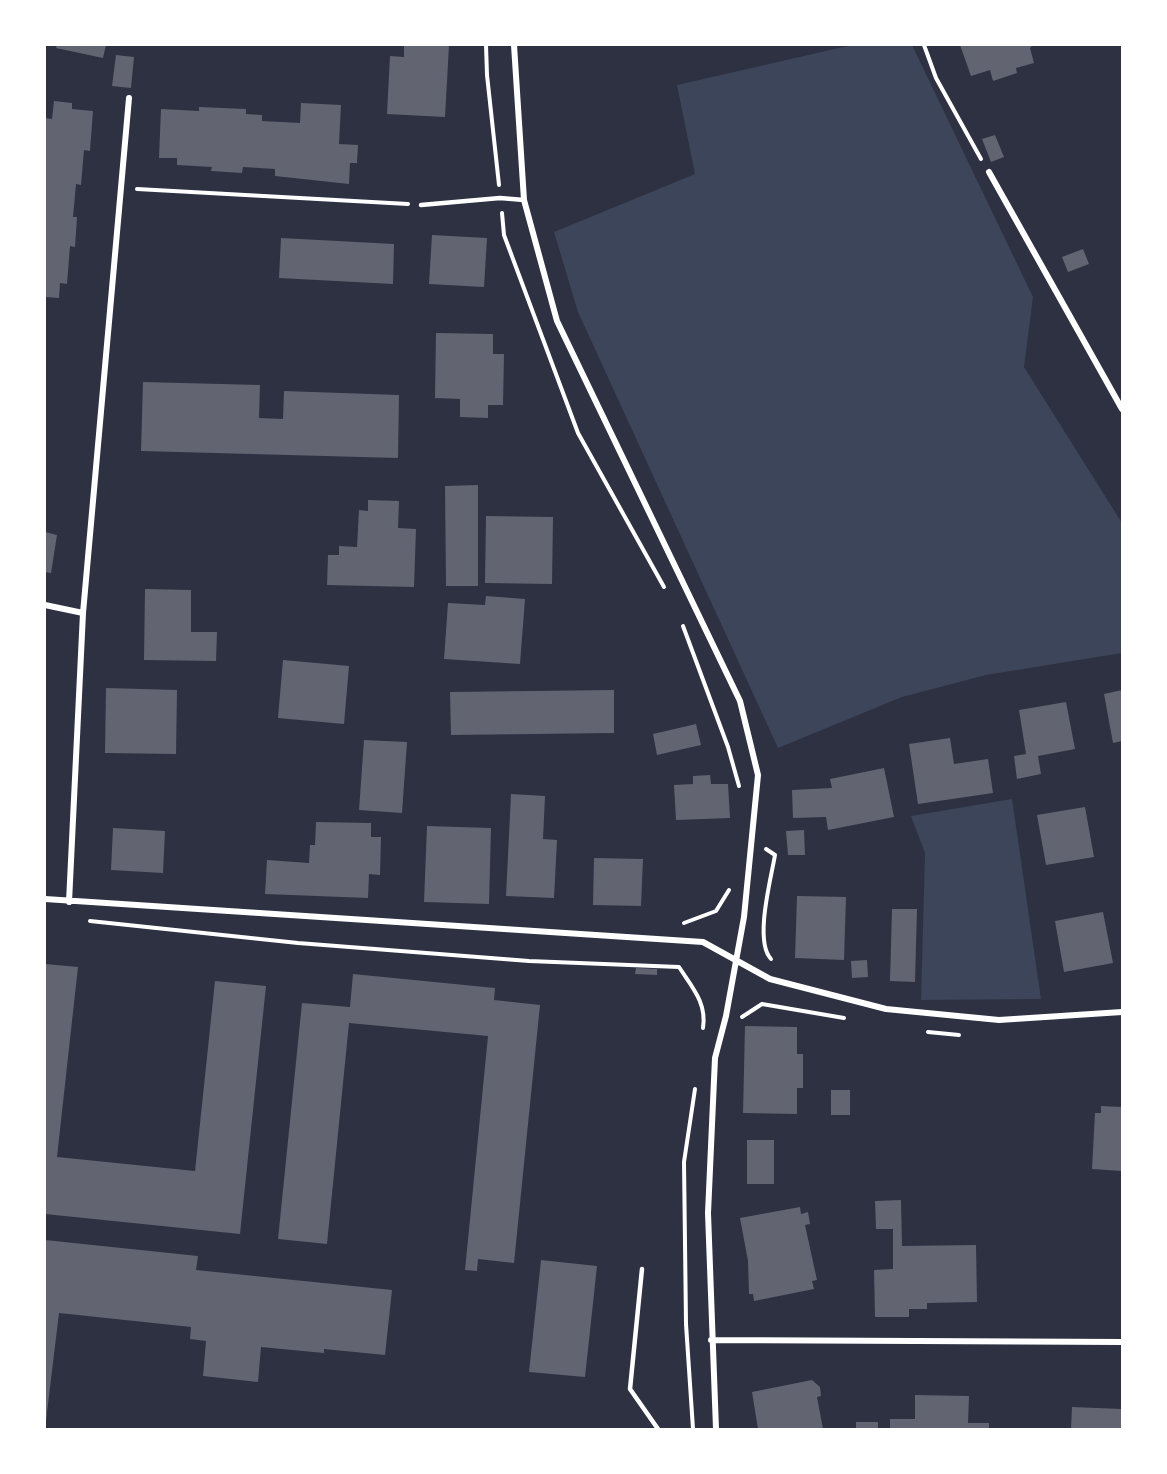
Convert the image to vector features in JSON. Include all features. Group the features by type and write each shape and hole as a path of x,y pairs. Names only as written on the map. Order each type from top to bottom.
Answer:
{"street":[{"path":"514,45 524,200 557,321 741,701 758,775 753,842 736,962 715,1058 708,1213 716,1429"},
{"path":"69,902 83,613 129,98"},
{"path":"989,172 1122,409"},
{"path":"45,605 83,613"},
{"path":"45,899 703,942 770,979 886,1008 999,1020 1122,1012"},
{"path":"711,1340 1122,1342"}],"lane":[{"path":"421,205 500,198 524,200"},
{"path":"642,1269 630,1389 658,1429"}],"path":[{"path":"486,45 487,75 504,235 578,433 665,589"},
{"path":"924,45 936,78 989,172"},
{"path":"121,188 421,205"},
{"path":"681,620 728,747 739,795"},
{"path":"753,842 775,855 765,918 764,948 770,958 780,963"},
{"path":"716,911 733,884"},
{"path":"82,920 529,961 679,967 697,995 705,1014"}],"shaded area":[{"path":"852,45 912,45 1033,297 1024,367 1122,523 1122,653 986,675 902,697 778,748 578,312 554,232 695,174 677,85"},
{"path":"1012,799 1041,999 921,1000 925,853 911,816"}],"building":[{"path":"57,45 106,45 103,58 56,48"},
{"path":"404,45 449,45 445,117 387,114 390,56 404,57"},
{"path":"960,45 1033,45 1030,48 1034,63 1016,68 1017,73 993,81 990,70 971,76"},
{"path":"116,55 134,57 131,88 112,86"},
{"path":"54,101 72,103 72,109 93,111 90,151 84,150 81,185 76,184 73,217 77,217 75,247 70,246 67,284 60,283 59,298 45,297 45,118 52,119"},
{"path":"301,103 341,105 339,144 358,145 357,163 350,163 349,184 275,176 275,169 243,167 242,173 211,171 212,167 177,165 177,158 159,158 161,109 199,111 199,107 246,109 246,114 262,115 262,121 300,123"},
{"path":"995,135 1004,157 991,162 982,139"},
{"path":"432,235 487,238 484,287 429,284"},
{"path":"281,238 394,244 393,284 279,278"},
{"path":"1083,249 1089,264 1068,272 1062,257"},
{"path":"436,333 493,334 493,354 504,354 503,405 488,405 488,418 460,417 460,399 435,398"},
{"path":"143,382 260,385 259,418 283,419 284,391 399,395 398,458 141,451"},
{"path":"478,485 478,586 446,586 445,486"},
{"path":"368,500 399,501 398,528 416,529 414,587 327,585 328,555 339,555 339,546 357,547 359,510 368,511"},
{"path":"486,516 553,517 552,584 485,583"},
{"path":"45,532 57,535 51,573 45,572"},
{"path":"145,589 191,590 191,632 217,632 216,661 144,660"},
{"path":"486,596 525,599 520,664 444,659 448,603 485,605"},
{"path":"283,660 349,666 344,724 278,718"},
{"path":"106,688 177,690 176,754 105,753"},
{"path":"614,690 614,733 451,735 450,692"},
{"path":"1122,690 1122,741 1113,743 1104,694"},
{"path":"1066,702 1075,749 1038,756 1041,774 1017,779 1014,756 1026,754 1019,710"},
{"path":"696,724 701,745 657,755 653,734"},
{"path":"950,738 954,764 988,759 993,793 918,804 909,744"},
{"path":"364,740 407,742 402,813 359,810"},
{"path":"884,768 894,817 828,830 826,817 793,818 792,790 832,788 830,779"},
{"path":"710,775 711,784 728,784 730,818 676,820 674,785 693,784 693,776"},
{"path":"511,794 545,796 543,839 557,840 554,898 506,896"},
{"path":"1085,807 1094,857 1046,865 1037,815"},
{"path":"316,822 371,823 371,837 381,837 380,875 369,874 368,898 265,894 267,860 309,863 310,845 315,845"},
{"path":"427,826 491,828 489,904 424,902"},
{"path":"113,828 165,831 163,873 111,870"},
{"path":"804,830 805,855 788,855 786,831"},
{"path":"594,858 643,859 641,906 593,905"},
{"path":"797,896 846,897 844,960 795,958"},
{"path":"892,909 917,909 915,982 890,981"},
{"path":"1103,912 1113,963 1064,972 1055,921"},
{"path":"867,960 868,977 852,978 851,961"},
{"path":"45,964 78,967 57,1157 195,1171 215,981 266,986 240,1234 45,1214"},
{"path":"636,968 657,969 657,975 635,974"},
{"path":"353,974 495,988 494,1000 540,1005 514,1263 478,1259 477,1271 465,1270 488,1036 349,1023 327,1244 278,1239 302,1003 350,1007"},
{"path":"745,1026 797,1027 797,1054 803,1054 803,1088 797,1088 797,1114 743,1113"},
{"path":"831,1090 850,1090 850,1115 831,1115"},
{"path":"1101,1106 1122,1107 1122,1171 1092,1169 1095,1113 1101,1113"},
{"path":"747,1140 774,1140 774,1184 747,1184"},
{"path":"901,1200 902,1246 976,1245 977,1302 927,1303 927,1309 909,1309 909,1317 875,1317 874,1270 893,1269 893,1229 876,1229 875,1201"},
{"path":"800,1207 801,1214 808,1212 810,1224 805,1225 817,1280 812,1281 814,1289 754,1301 753,1294 749,1294 748,1261 740,1218"},
{"path":"45,1240 198,1256 196,1270 392,1290 385,1355 324,1349 324,1353 261,1347 258,1382 203,1376 206,1341 190,1339 191,1327 59,1313 45,1429"},
{"path":"541,1260 597,1266 585,1377 529,1372"},
{"path":"812,1380 820,1387 821,1396 817,1397 823,1429 758,1429 752,1392"},
{"path":"915,1395 969,1396 968,1423 989,1423 989,1429 890,1429 890,1419 915,1419"},
{"path":"1072,1407 1122,1409 1122,1429 1071,1429"},
{"path":"856,1422 878,1422 878,1429 856,1429"}]}
